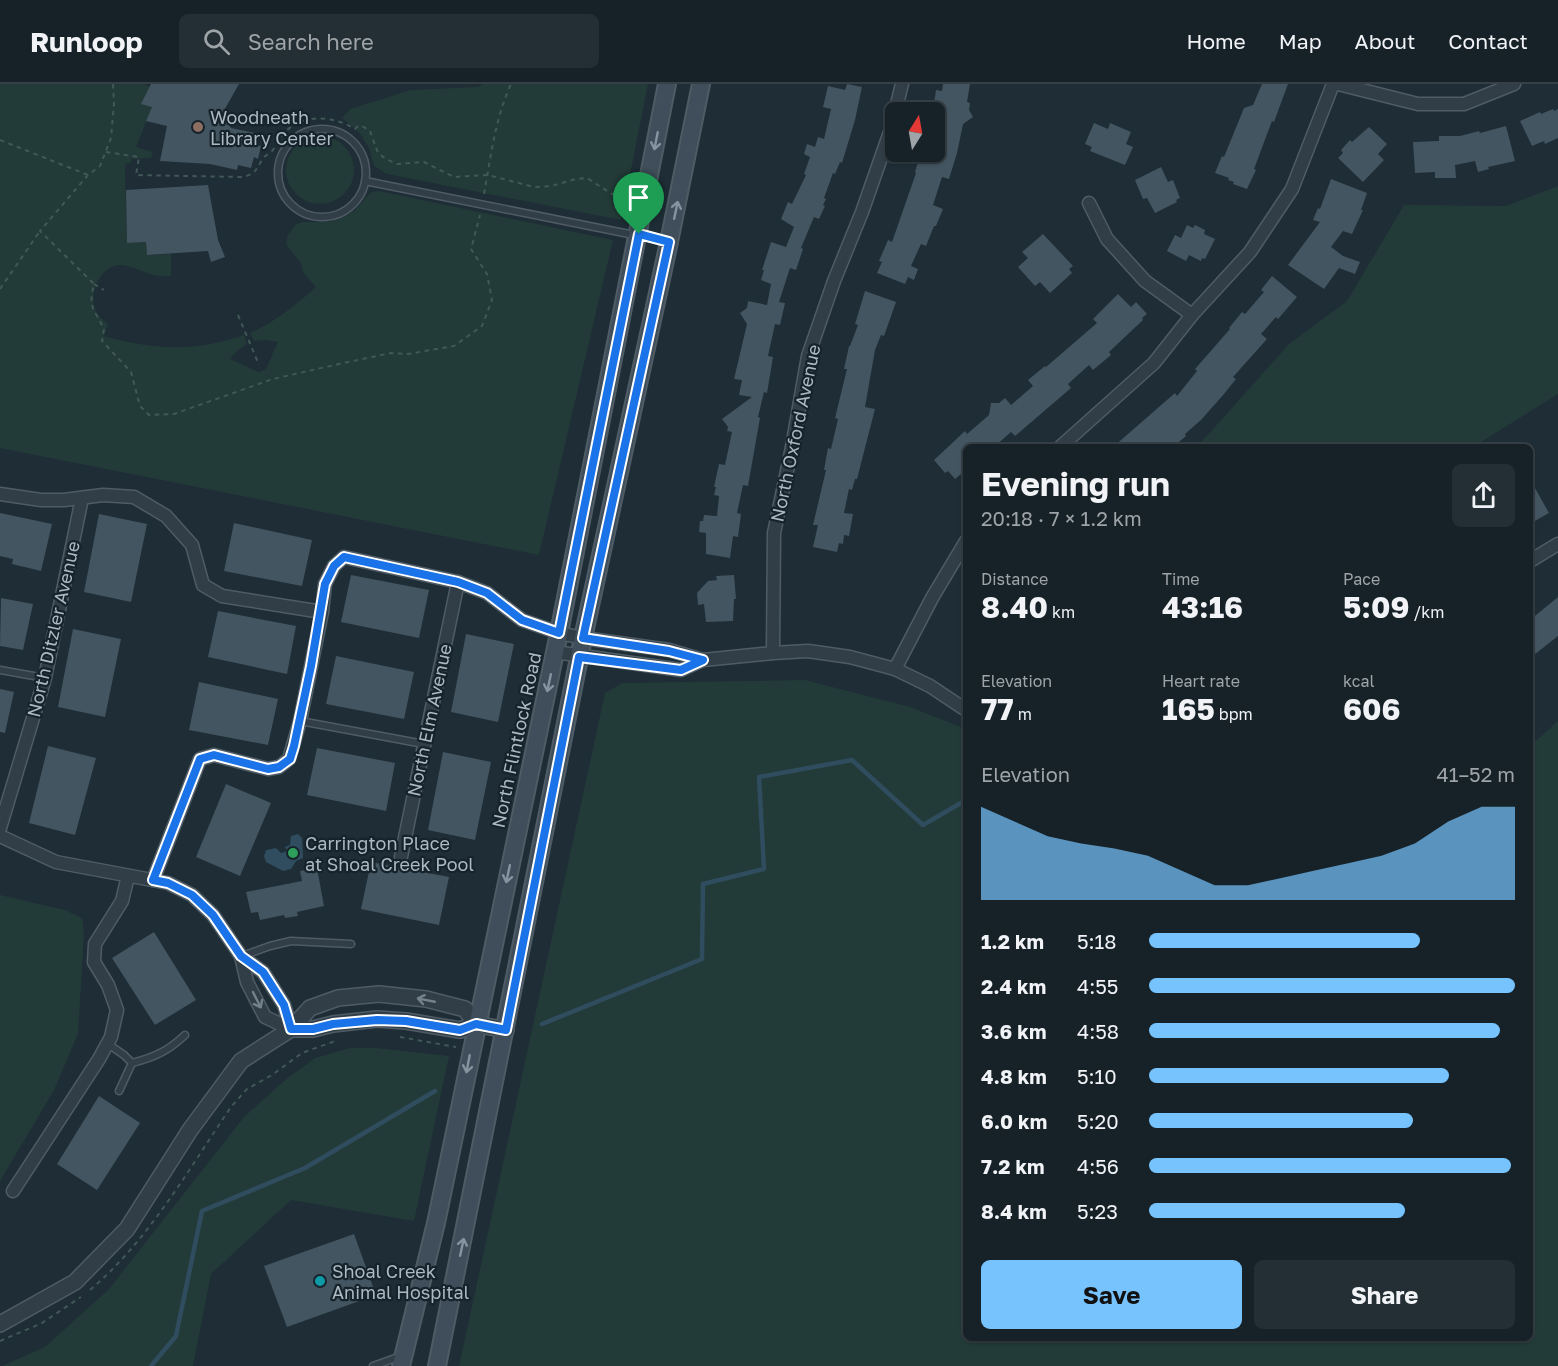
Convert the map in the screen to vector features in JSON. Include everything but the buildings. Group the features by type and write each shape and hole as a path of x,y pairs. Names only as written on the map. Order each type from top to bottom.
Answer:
{"main road":[{"name":"North Flintlock Road","path":"403,1361 436,1223 559,633 667,84"},
{"path":"437,1366 579,657 701,84"}],"street":[{"name":"North Oxford Avenue","path":"773,653 774,533 808,356 890,132 902,84"},
{"path":"1063,444 1154,363 1192,315 1250,252 1292,189 1333,84"},
{"path":"1338,84 1418,104 1464,104 1514,84"},
{"path":"1089,203 1107,239 1145,281 1192,315"},
{"path":"0,494 41,501 103,495 134,497 166,516 192,544 203,585 222,596 322,612"},
{"name":"North Ditzler Avenue","path":"0,828 45,678 82,498"},
{"path":"1533,559 1558,544"},
{"path":"895,669 932,598 963,546"},
{"path":"153,880 200,759 214,755 268,769 279,767 290,759 322,612 325,584 334,566 344,557 458,582 487,593 522,620 559,633 669,651 703,660"},
{"name":"North Elm Avenue","path":"401,857 458,582"},
{"path":"555,652 681,670 703,660 808,651 850,657 895,669 930,686 963,708"},
{"path":"0,836 56,862 168,883 192,895 213,915 241,956 263,972 284,1005 291,1029"},
{"path":"13,1191 99,1059 111,1036 117,1010 108,985 94,962 95,944 122,901 128,876"},
{"path":"241,956 247,982 265,1017 291,1029 313,1029 333,1024 377,1020 406,1021 460,1030 476,1024 506,1030"},
{"path":"0,1324 75,1282 127,1230 190,1131 241,1061 291,1029 310,1008 338,998 379,994 426,999 465,1009 476,1024"}],"lane":[{"path":"329,128 348,136 358,147 365,160 367,175 365,181 356,202 344,211 330,216 316,217 302,213 290,204 281,192 277,178 278,163 284,149 293,138 306,131 329,128"},
{"path":"365,181 639,234 669,242"},
{"path":"0,670 45,678"},
{"path":"300,721 424,744"},
{"path":"241,956 291,941 351,944"},
{"path":"132,1063 152,1058 171,1048 186,1035"},
{"path":"107,1043 132,1063"},
{"path":"119,1091 132,1063"},
{"path":"373,1366 403,1361"}],"path":[{"path":"0,289 40,231 88,175 100,166 111,138 113,84"},
{"path":"484,193 492,141 503,102 511,84"},
{"path":"106,152 139,157 136,175 242,177 258,169 263,158 272,151 286,130 309,120 325,118 336,120 355,129 358,126 366,128 378,153 397,164 429,164 449,176 459,178 488,175 534,187 551,186 576,178 587,178 612,194 631,198"},
{"path":"0,140 88,175"},
{"path":"94,285 90,299 92,309 104,329 102,341 131,372 140,406 149,415 174,414 273,379 391,353 408,354 454,346 482,326 492,300 487,274 471,249 480,214"},
{"path":"40,231 94,285 104,290"},
{"path":"238,315 260,365"},
{"path":"398,1036 456,1047"},
{"path":"0,1341 42,1323 70,1306 110,1273 139,1242 231,1107 247,1089 272,1076 302,1053 344,1037"}],"green space":[{"path":"0,84 143,84 150,87 152,107 136,147 153,152 151,158 131,159 131,163 126,163 127,243 146,242 147,255 171,254 171,276 156,276 120,265 107,270 102,275 95,289 95,310 108,324 104,336 123,341 174,347 208,344 244,335 247,344 230,359 259,372 266,369 278,342 254,341 250,333 285,313 316,287 304,274 301,263 288,247 286,243 288,235 295,225 302,222 328,222 343,217 355,210 371,192 379,191 613,240 539,555 0,448"},
{"path":"483,84 648,84 621,220 387,174 374,166 369,148 359,132 342,118 350,109 411,90 478,87"},
{"path":"327,136 339,142 348,151 354,163 352,183 344,194 327,204 313,204 296,194 288,183 286,163 296,146 307,138"},
{"path":"1558,186 1558,394 1478,444 1200,444 1289,344 1347,301 1404,205 1506,206"},
{"path":"805,680 910,707 961,727 963,731 963,1341 1533,1341 1533,743 1558,721 1558,1366 459,1366 605,693 622,683"},
{"path":"0,895 65,910 82,918 84,934 78,1034 54,1090 0,1181"},
{"path":"350,1048 376,1048 449,1056 414,1221 291,1200 211,1274 193,1366 2,1366 45,1347 109,1289 244,1117 285,1080 315,1058"}],"water":[{"name":"Carrington Place at Shoal Creek Pool","path":"298,834 302,838 303,858 296,861 291,869 283,871 266,862 264,856 266,850 276,848 281,853 287,851 285,847 290,845 291,836"}],"waterway":[{"path":"542,1024 702,959 703,884 764,869 759,777 852,760 923,825 963,802"},
{"path":"151,1366 176,1336 202,1211 305,1168 435,1091"}],"place":[{"name":"Woodneath Library Center","path":"198,127"},
{"name":"Carrington Place at Shoal Creek Pool","path":"293,853"},
{"name":"Shoal Creek Animal Hospital","path":"320,1281"}],"route":[{"path":"639,234 669,242 583,638 669,651 703,660 681,670 579,657 506,1030 476,1024 460,1030 406,1021 377,1020 333,1024 313,1029 291,1029 284,1005 263,972 241,956 213,915 192,895 168,883 153,880 200,759 214,755 268,769 279,767 290,759 322,612 325,584 334,566 344,557 458,582 487,593 522,620 559,633 639,234"}]}
